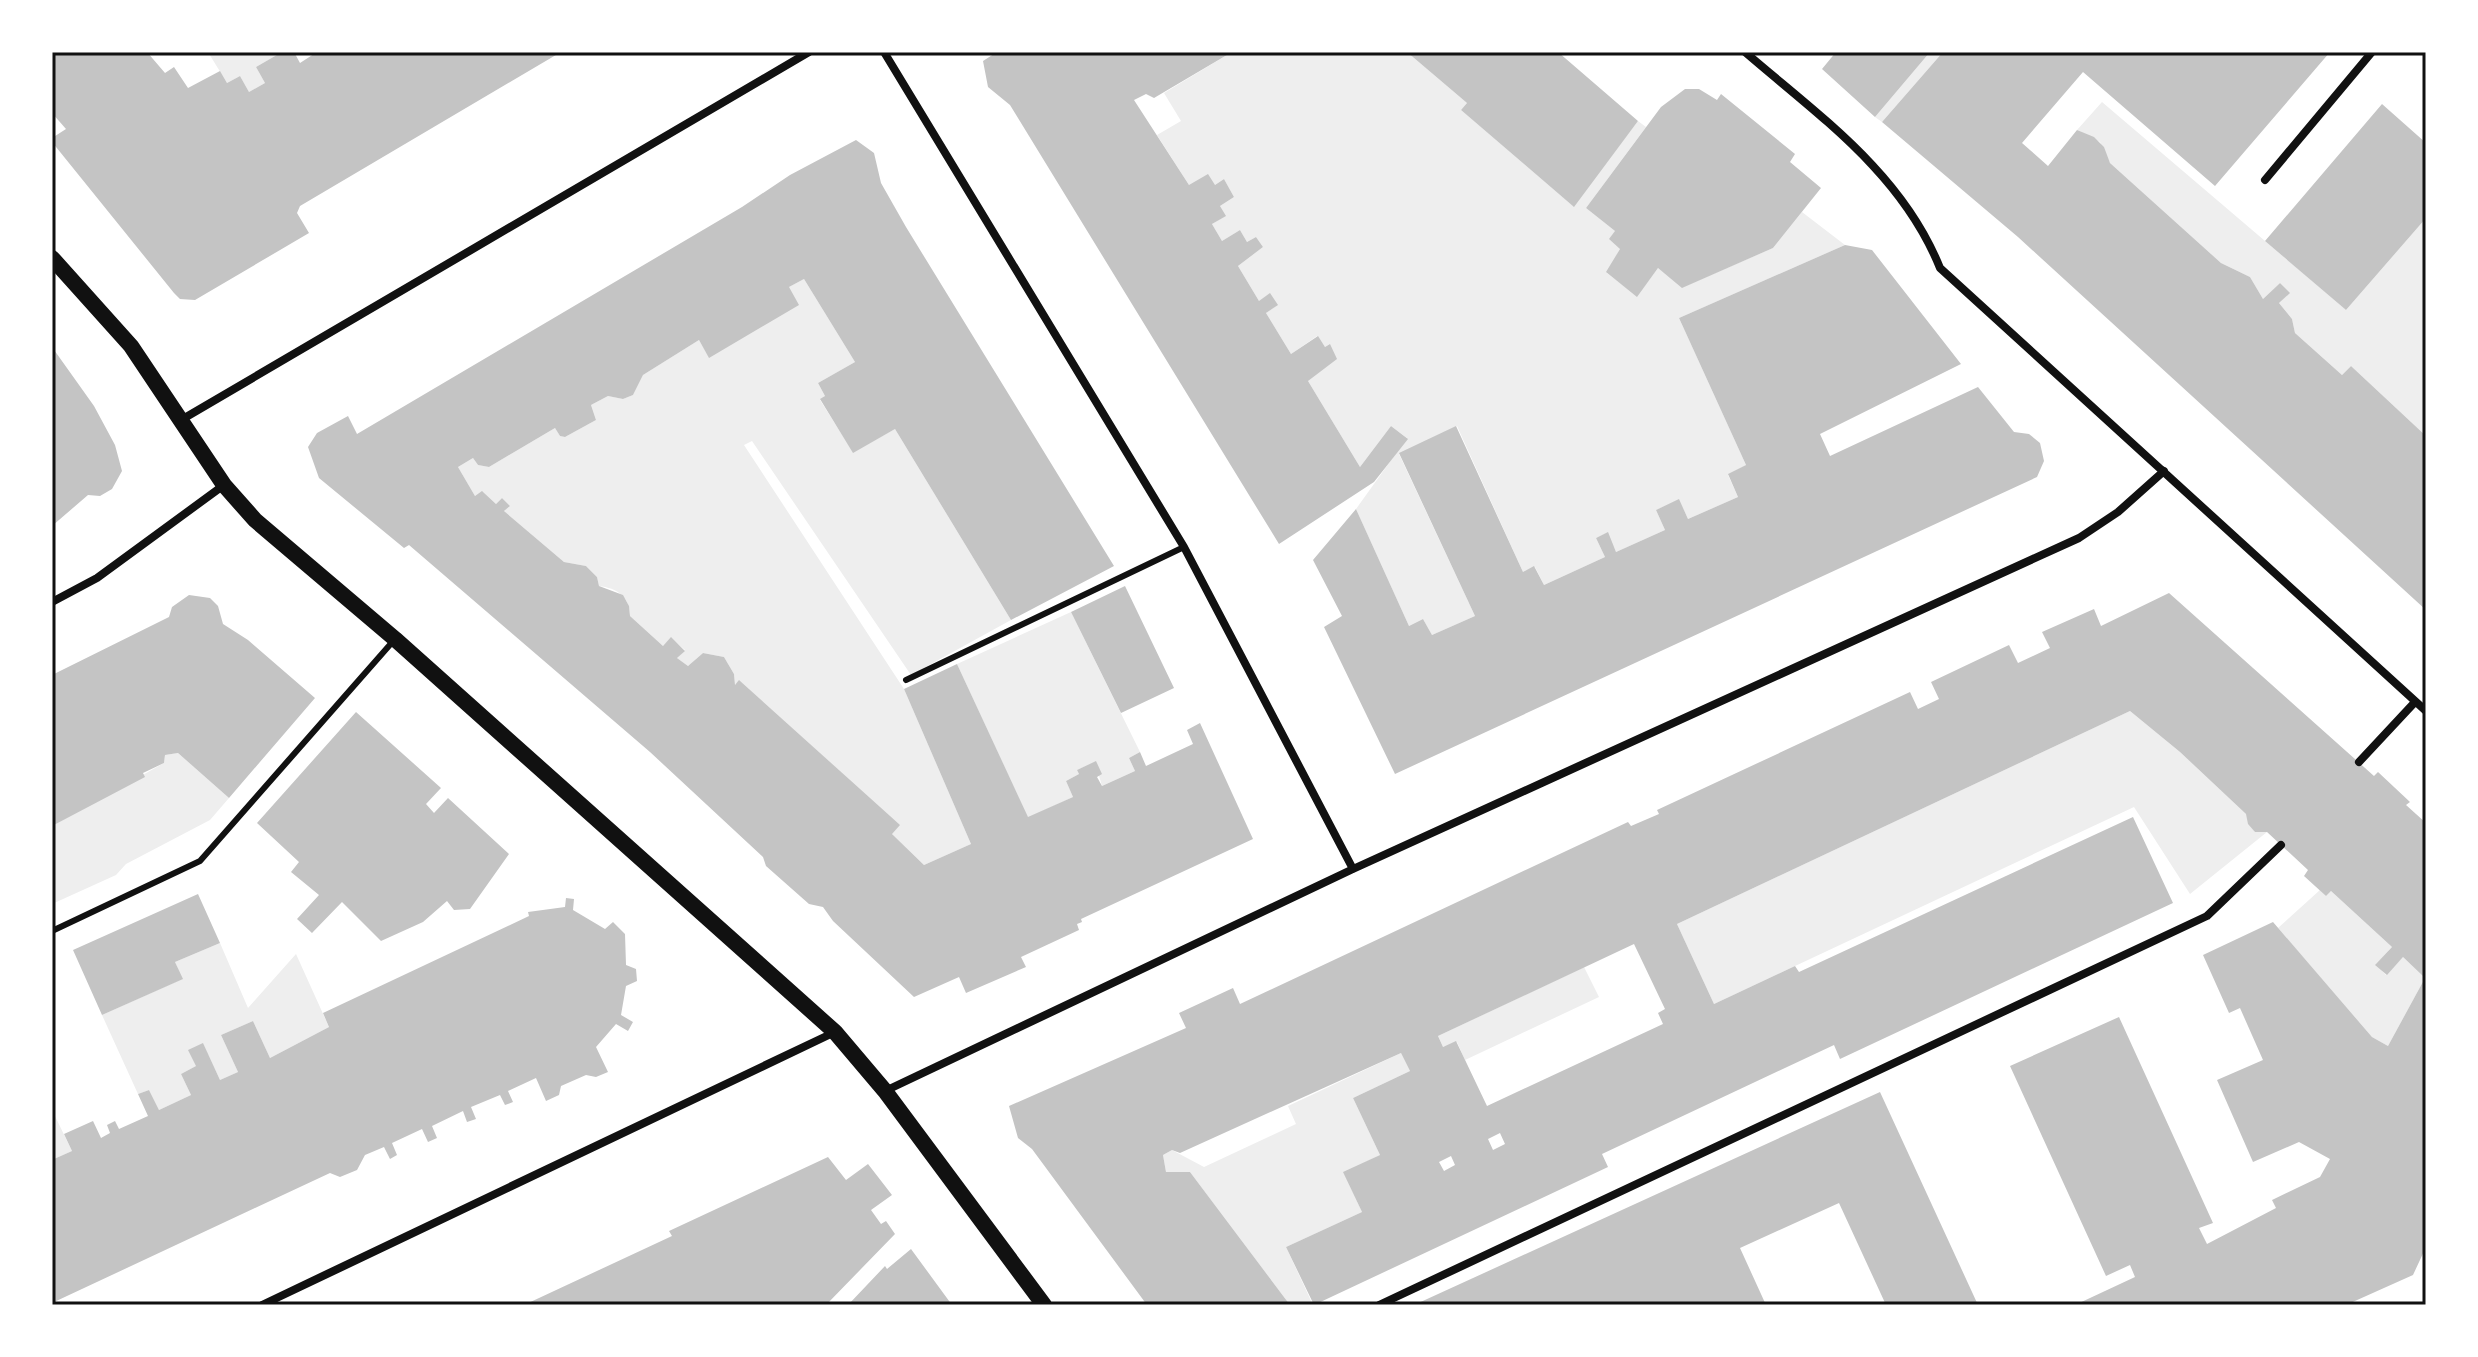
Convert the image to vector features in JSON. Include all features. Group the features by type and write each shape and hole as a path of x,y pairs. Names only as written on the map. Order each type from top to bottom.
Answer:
{"main road":[{"path":"52,258 131,346 224,485 255,520 395,639 835,1032 885,1091 1044,1305"}],"street":[{"path":"181,420 809,52"},
{"path":"884,52 1184,547 1353,869"},
{"path":"1745,52 1886,177 1923,231 1940,268 2426,711"},
{"path":"2265,180 2372,52"},
{"path":"885,1091 1353,869 2079,538 2118,512 2164,471"},
{"path":"52,602 97,578 224,485"},
{"path":"2359,762 2415,702"},
{"path":"1379,1305 2207,916 2281,845"},
{"path":"262,1305 835,1032"}],"lane":[{"path":"906,680 1184,547"},
{"path":"52,931 200,861 395,639"}],"shaded area":[{"path":"208,52 282,52 256,67 265,83 249,92 240,76 227,83"},
{"path":"1232,52 1407,52 1467,103 1461,110 1573,206 1638,121 1646,127 1586,208 1615,231 1620,249 1607,273 1637,296 1658,268 1683,287 1773,248 1802,212 1845,245 1679,318 1746,465 1728,475 1738,497 1688,519 1679,500 1656,510 1665,530 1616,552 1607,533 1596,538 1605,557 1544,585 1535,567 1523,572 1457,426 1399,454 1475,616 1432,635 1423,619 1409,626 1356,509 1407,438 1391,426 1360,467 1308,381 1330,344 1325,347 1317,336 1291,354 1266,313 1277,305 1259,301 1238,266 1263,247 1256,237 1247,242 1240,230 1222,241 1212,224 1225,216 1220,206 1234,197 1224,179 1215,185 1189,185 1157,135 1181,121 1164,93"},
{"path":"1930,52 1943,52 1882,122 1875,117"},
{"path":"2102,102 2346,310 2426,218 2426,436 2351,366 2342,375 2295,333 2292,319 2279,303 2289,293 2280,283 2263,299 2250,277 2221,263 2110,163 2100,142 2077,130"},
{"path":"804,279 855,362 818,383 825,396 820,400 853,452 895,429 1011,620 911,675 752,441 744,445 904,689 971,844 924,865 892,834 842,773 740,681 735,685 734,674 724,657 703,653 688,666 677,658 685,650 671,638 663,646 630,616 628,604 621,595 599,586 597,577 586,566 564,562 504,511 510,506 502,498 496,504 483,492 475,496 458,467 473,458 478,465 489,467 555,428 560,436 565,437 596,420 591,405 608,396 623,399 633,395 643,375 699,340 709,357 789,287"},
{"path":"1071,612 1140,752 1129,758 1135,771 1102,786 1095,762 1077,770 1079,774 1066,781 1073,797 1028,818 957,664"},
{"path":"2130,711 2180,752 2246,814 2255,832 2267,832 2190,894 2134,807 1714,1004 1677,924"},
{"path":"178,753 229,798 210,820 126,864 116,875 52,904 52,826 164,763 165,755"},
{"path":"2320,890 2326,896 2331,891 2392,947 2376,964 2386,975 2403,957 2425,978 2388,1046 2372,1037 2278,928"},
{"path":"220,943 248,1008 296,954 329,1027 270,1058 253,1021 221,1035 238,1072 220,1080 203,1044 196,1066 181,1074 191,1095 159,1110 149,1090 138,1094 102,1015 182,979 175,962"},
{"path":"1584,967 1599,997 1465,1060 1457,1042 1443,1047 1438,1036"},
{"path":"1401,1053 1410,1071 1353,1098 1380,1155 1344,1173 1362,1212 1286,1247 1313,1305 1290,1305 1190,1172 1166,1172 1163,1155 1172,1150 1204,1167 1296,1124 1288,1106"},
{"path":"52,1110 72,1151 54,1159 52,1154"}],"building":[{"path":"52,52 147,52 165,73 174,67 188,88 220,71 227,83 240,76 249,92 265,83 256,67 282,52 285,55 294,52 300,63 317,52 561,52 300,206 297,213 309,233 195,300 180,299 174,293 52,142 52,138 66,129 52,113"},
{"path":"997,52 1232,52 1154,98 1146,94 1134,100 1189,185 1208,174 1215,185 1224,179 1234,197 1220,206 1226,216 1212,224 1222,241 1240,230 1247,242 1256,237 1263,247 1238,266 1259,301 1270,293 1278,305 1266,313 1291,354 1318,336 1325,347 1330,344 1337,359 1308,381 1360,467 1391,426 1408,439 1374,482 1279,544 1010,105 988,87 983,61"},
{"path":"1407,52 1558,52 1638,121 1574,207 1461,110 1467,103"},
{"path":"1836,52 1930,52 1875,117 1822,69"},
{"path":"1943,52 2330,52 2215,186 2083,72 2022,143 2048,166 2077,130 2094,137 2104,147 2110,163 2221,263 2250,277 2263,299 2280,283 2290,293 2279,303 2292,319 2295,333 2342,375 2351,366 2426,436 2426,610 2018,237 1882,122"},
{"path":"1685,89 1699,89 1717,100 1721,94 1795,154 1790,162 1821,188 1773,248 1682,288 1658,268 1637,297 1606,272 1620,249 1609,239 1615,231 1586,208 1661,107"},
{"path":"2382,104 2426,143 2426,218 2346,310 2265,241"},
{"path":"856,140 874,153 881,183 906,227 1114,566 1011,620 895,429 853,453 820,399 825,396 818,383 855,362 804,279 789,287 799,305 709,358 699,340 643,375 633,395 623,399 608,396 591,405 596,420 565,437 560,436 555,428 489,467 478,465 473,458 458,467 475,496 482,491 496,504 502,498 510,506 504,511 564,562 586,566 597,577 599,586 623,595 630,616 663,646 671,637 685,651 677,658 688,666 703,653 724,657 734,674 735,685 739,680 900,825 892,834 924,865 971,844 904,689 957,664 1028,817 1073,797 1066,781 1079,774 1077,770 1096,761 1102,774 1097,777 1102,786 1135,771 1129,758 1140,752 1146,766 1193,744 1187,730 1200,723 1253,839 1081,919 1082,922 1077,924 1079,930 1021,957 1026,967 966,993 959,977 914,997 833,921 823,907 809,904 766,866 763,857 650,752 409,545 404,548 319,478 308,447 317,433 348,416 357,434 742,207 790,175"},
{"path":"1845,245 1872,250 1961,364 1820,434 1830,456 1978,387 2014,432 2029,434 2040,443 2044,461 2037,477 1395,774 1324,627 1342,616 1313,560 1356,509 1409,626 1423,619 1432,635 1475,616 1399,453 1456,426 1523,572 1534,566 1544,585 1605,557 1596,538 1608,532 1616,552 1665,530 1656,510 1679,499 1688,519 1738,497 1728,474 1746,465 1679,318"},
{"path":"52,347 94,406 115,445 122,471 112,489 100,496 88,495 52,526"},
{"path":"1125,586 1174,688 1121,713 1071,612"},
{"path":"2169,593 2374,776 2378,772 2410,802 2406,805 2426,823 2426,1247 2413,1275 2346,1305 2075,1305 2135,1277 2130,1265 2106,1276 2010,1066 2119,1017 2213,1223 2199,1228 2207,1244 2276,1208 2272,1200 2320,1177 2330,1159 2299,1142 2253,1162 2217,1080 2263,1060 2240,1008 2229,1013 2203,955 2273,922 2372,1037 2388,1046 2425,978 2403,957 2387,975 2375,965 2392,947 2331,891 2326,896 2304,876 2308,870 2267,832 2255,832 2248,824 2246,814 2180,752 2130,711 1677,924 1714,1004 1795,966 1799,972 2133,817 2173,903 1840,1059 1834,1045 1602,1154 1608,1167 1314,1305 1286,1247 1362,1212 1343,1172 1380,1155 1353,1098 1410,1071 1401,1053 1180,1153 1172,1150 1163,1155 1166,1172 1190,1172 1290,1305 1147,1305 1032,1149 1018,1138 1009,1106 1186,1028 1179,1013 1233,988 1240,1004 1628,822 1631,826 1659,814 1657,810 1910,692 1918,709 1939,699 1931,682 2009,645 2018,663 2050,648 2042,632 2094,609 2101,626","holes":["1634,944 1665,1009 1658,1013 1663,1024 1487,1106 1456,1041 1443,1047 1438,1036","1500,1133 1505,1144 1493,1150 1488,1139","1451,1156 1455,1165 1444,1171 1439,1162"]},
{"path":"189,595 210,598 218,606 223,624 248,640 315,698 229,798 178,753 165,755 164,763 143,773 145,777 52,826 52,675 169,617 172,607"},
{"path":"356,712 441,788 426,804 434,813 448,798 509,854 470,909 454,910 447,901 423,922 381,941 342,902 312,933 297,919 319,895 291,872 299,862 257,823"},
{"path":"198,894 220,943 175,962 183,979 102,1015 73,950"},
{"path":"566,898 574,899 573,910 605,929 613,922 625,934 626,965 636,969 637,981 626,986 621,1015 633,1022 628,1031 616,1024 596,1047 608,1072 596,1077 586,1075 561,1086 559,1095 546,1101 536,1078 508,1091 513,1102 505,1105 500,1095 471,1107 476,1119 467,1122 463,1111 432,1126 437,1138 428,1142 422,1129 392,1143 397,1155 390,1159 384,1147 365,1155 357,1170 340,1177 330,1173 52,1303 52,1154 54,1159 72,1151 64,1134 93,1121 101,1138 110,1133 107,1125 115,1121 119,1129 148,1116 138,1094 149,1090 159,1110 191,1095 181,1074 196,1066 188,1050 203,1043 220,1080 238,1072 221,1035 253,1021 270,1058 329,1027 323,1013 529,916 528,912 565,907"},
{"path":"1880,1092 1978,1305 1886,1305 1839,1203 1740,1248 1766,1305 1414,1305"},
{"path":"828,1157 846,1180 868,1164 892,1195 871,1210 881,1224 886,1221 895,1234 826,1305 524,1305 672,1236 669,1231"},
{"path":"911,1249 952,1305 848,1305 885,1266 887,1269"}]}
